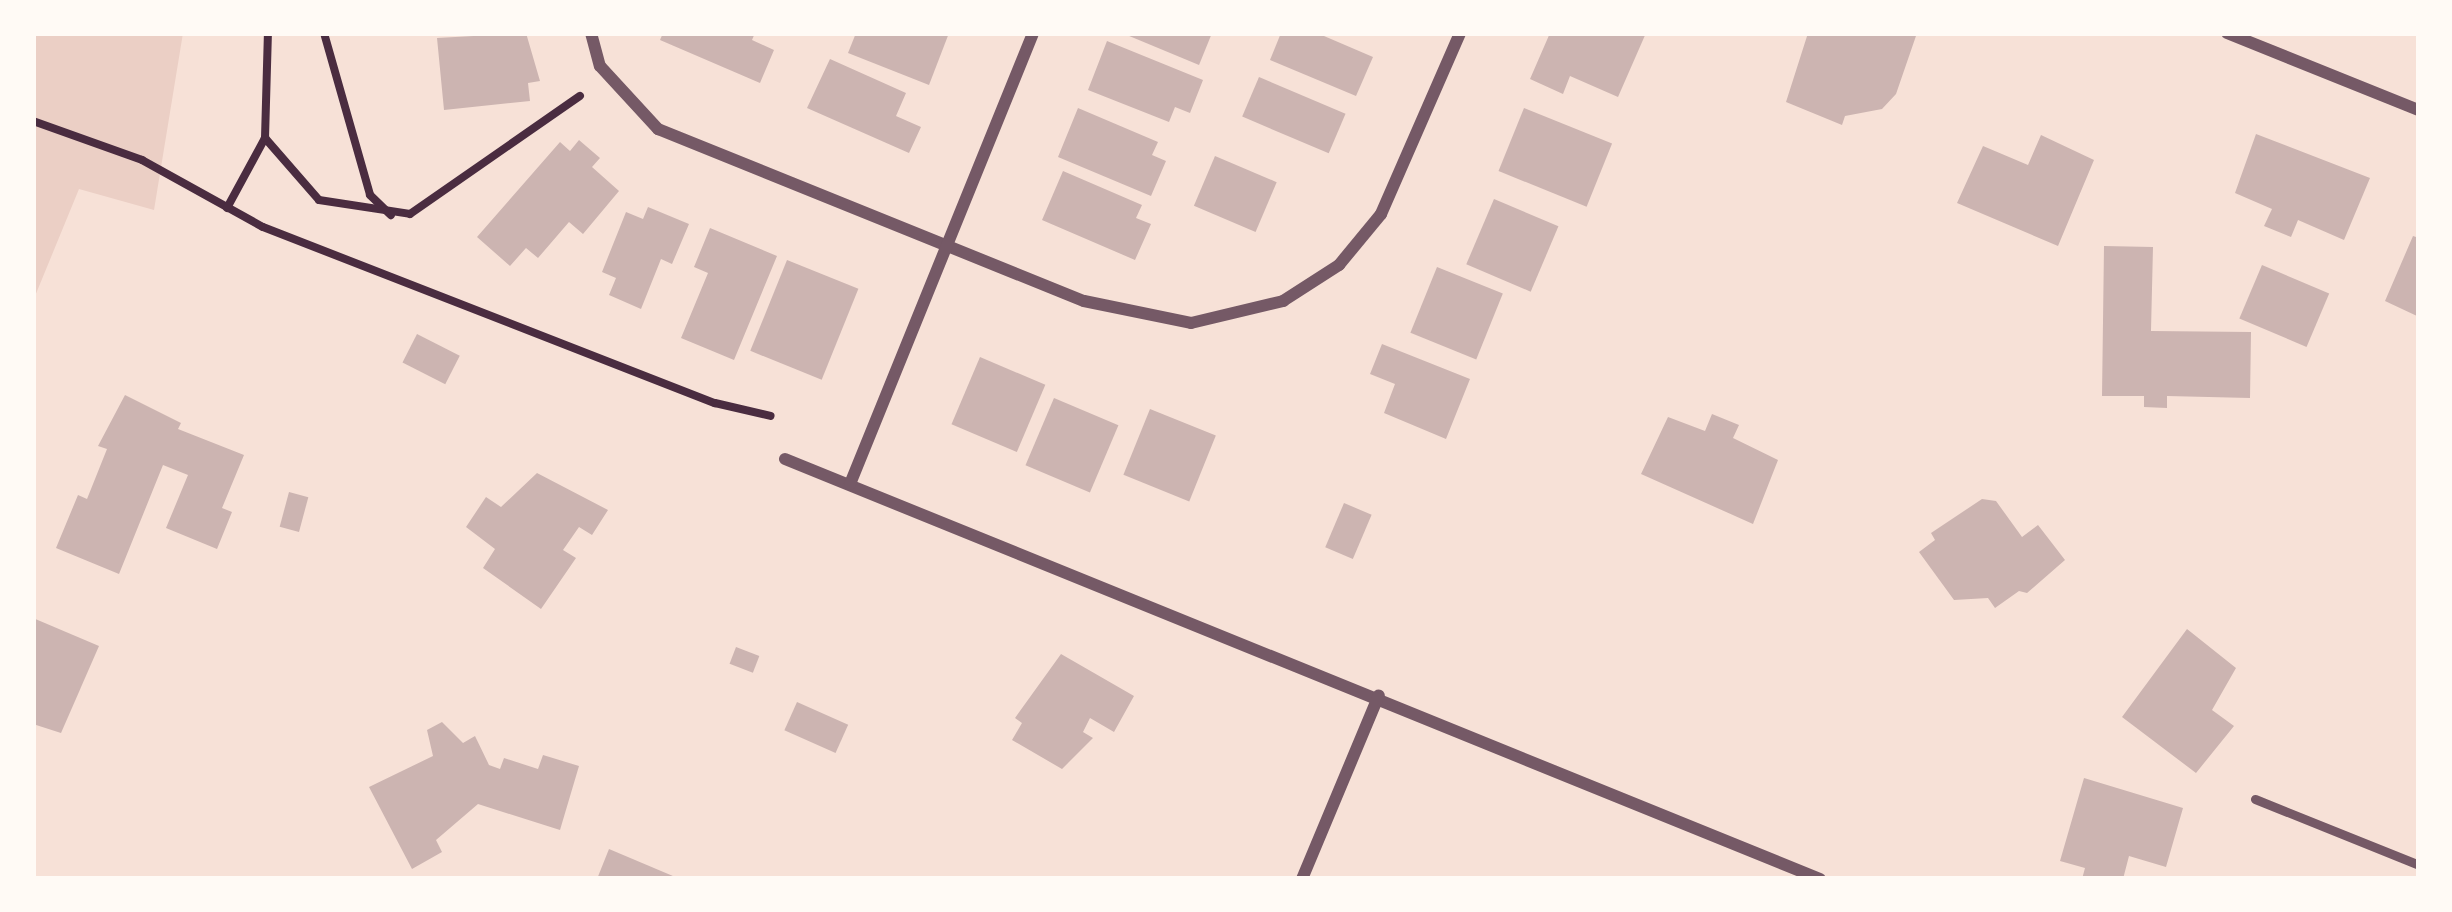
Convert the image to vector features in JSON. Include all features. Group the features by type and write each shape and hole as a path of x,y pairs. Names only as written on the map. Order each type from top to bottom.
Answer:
{"street":[{"path":"591,33 599,66 658,129 947,247 1150,320 1191,323 1283,302 1340,265 1381,214 1460,33"},
{"path":"850,484 1034,33"},
{"path":"2228,33 2419,110"},
{"path":"785,459 1379,695 1820,879"},
{"path":"1302,879 1379,695"}],"lane":[{"path":"2255,800 2419,865"}],"path":[{"path":"227,208 265,139 268,33"},
{"path":"324,33 370,195 392,216"},
{"path":"265,139 320,200 392,216 410,214 580,95"},
{"path":"33,122 142,160 227,208 716,403 771,416"}],"shaded area":[{"path":"33,33 183,33 154,210 79,189 33,301"}],"building":[{"path":"526,33 540,81 528,83 530,101 444,110 437,38"},
{"path":"663,33 755,33 752,40 774,50 760,83 660,40"},
{"path":"856,33 949,33 929,85 848,53"},
{"path":"1122,33 1212,33 1199,65"},
{"path":"1281,33 1317,33 1373,57 1356,96 1270,60"},
{"path":"1550,33 1646,33 1618,97 1570,76 1563,94 1530,79"},
{"path":"1808,33 1917,33 1896,94 1882,109 1845,116 1842,125 1786,102"},
{"path":"1107,41 1203,80 1190,113 1175,107 1169,122 1088,90"},
{"path":"830,59 906,93 896,116 921,127 909,153 807,108"},
{"path":"1259,77 1346,114 1329,153 1242,117"},
{"path":"1078,108 1158,142 1152,155 1166,161 1151,196 1058,157"},
{"path":"1524,108 1612,144 1587,207 1499,171"},
{"path":"2256,134 2370,178 2344,240 2298,220 2291,237 2264,226 2272,209 2235,193"},
{"path":"2041,135 2094,160 2058,246 1957,203 1983,146 2028,165"},
{"path":"579,140 600,158 592,167 619,191 583,234 569,222 538,258 526,248 510,266 477,237 560,142 570,151"},
{"path":"1215,156 1277,182 1256,232 1194,206"},
{"path":"1063,171 1142,205 1136,218 1151,224 1135,260 1042,220"},
{"path":"1494,199 1558,226 1531,292 1466,264"},
{"path":"648,207 689,224 672,264 661,259 641,309 609,295 616,278 602,272 626,212 643,219"},
{"path":"710,228 777,256 734,360 681,338 708,273 694,267"},
{"path":"2413,236 2419,238 2419,326 2417,316 2385,301"},
{"path":"2104,246 2153,247 2151,331 2251,332 2250,398 2167,396 2167,408 2144,407 2144,396 2102,396"},
{"path":"787,260 858,289 822,380 750,351"},
{"path":"2262,265 2329,294 2307,347 2239,318"},
{"path":"1437,267 1503,294 1476,359 1410,333"},
{"path":"417,334 460,356 445,384 402,363"},
{"path":"1382,344 1470,379 1446,439 1384,413 1395,384 1370,374"},
{"path":"980,357 1045,385 1017,452 951,424"},
{"path":"125,395 181,423 178,429 244,455 222,508 232,512 217,549 166,528 188,475 163,465 119,574 56,548 78,495 87,499 107,449 98,446"},
{"path":"1054,398 1118,425 1090,493 1025,465"},
{"path":"1150,409 1216,436 1189,501 1123,475"},
{"path":"1712,414 1739,425 1733,438 1778,460 1753,524 1641,474 1668,417 1705,431"},
{"path":"537,473 608,510 592,535 579,527 563,550 576,558 541,609 483,568 495,549 466,527 486,497 501,507"},
{"path":"289,492 308,497 299,532 280,527"},
{"path":"1982,499 1996,501 2022,537 2038,525 2065,560 2027,593 2019,591 1995,608 1988,598 1954,600 1919,552 1935,540 1931,533"},
{"path":"1344,503 1372,515 1353,559 1325,547"},
{"path":"33,618 99,646 61,733 33,724"},
{"path":"2187,629 2236,668 2212,710 2234,726 2196,773 2122,717"},
{"path":"736,647 759,656 753,673 730,664"},
{"path":"1061,654 1134,696 1114,732 1090,718 1083,732 1093,738 1062,769 1012,740 1022,723 1015,718"},
{"path":"797,702 848,725 836,753 784,730"},
{"path":"442,722 463,743 475,736 489,765 500,769 504,758 538,769 543,755 579,766 560,830 478,804 436,840 442,852 412,869 369,787 433,756 427,730"},
{"path":"2084,778 2183,808 2166,867 2129,856 2123,879 2082,879 2085,868 2060,861"},
{"path":"609,849 680,879 597,879"}]}
